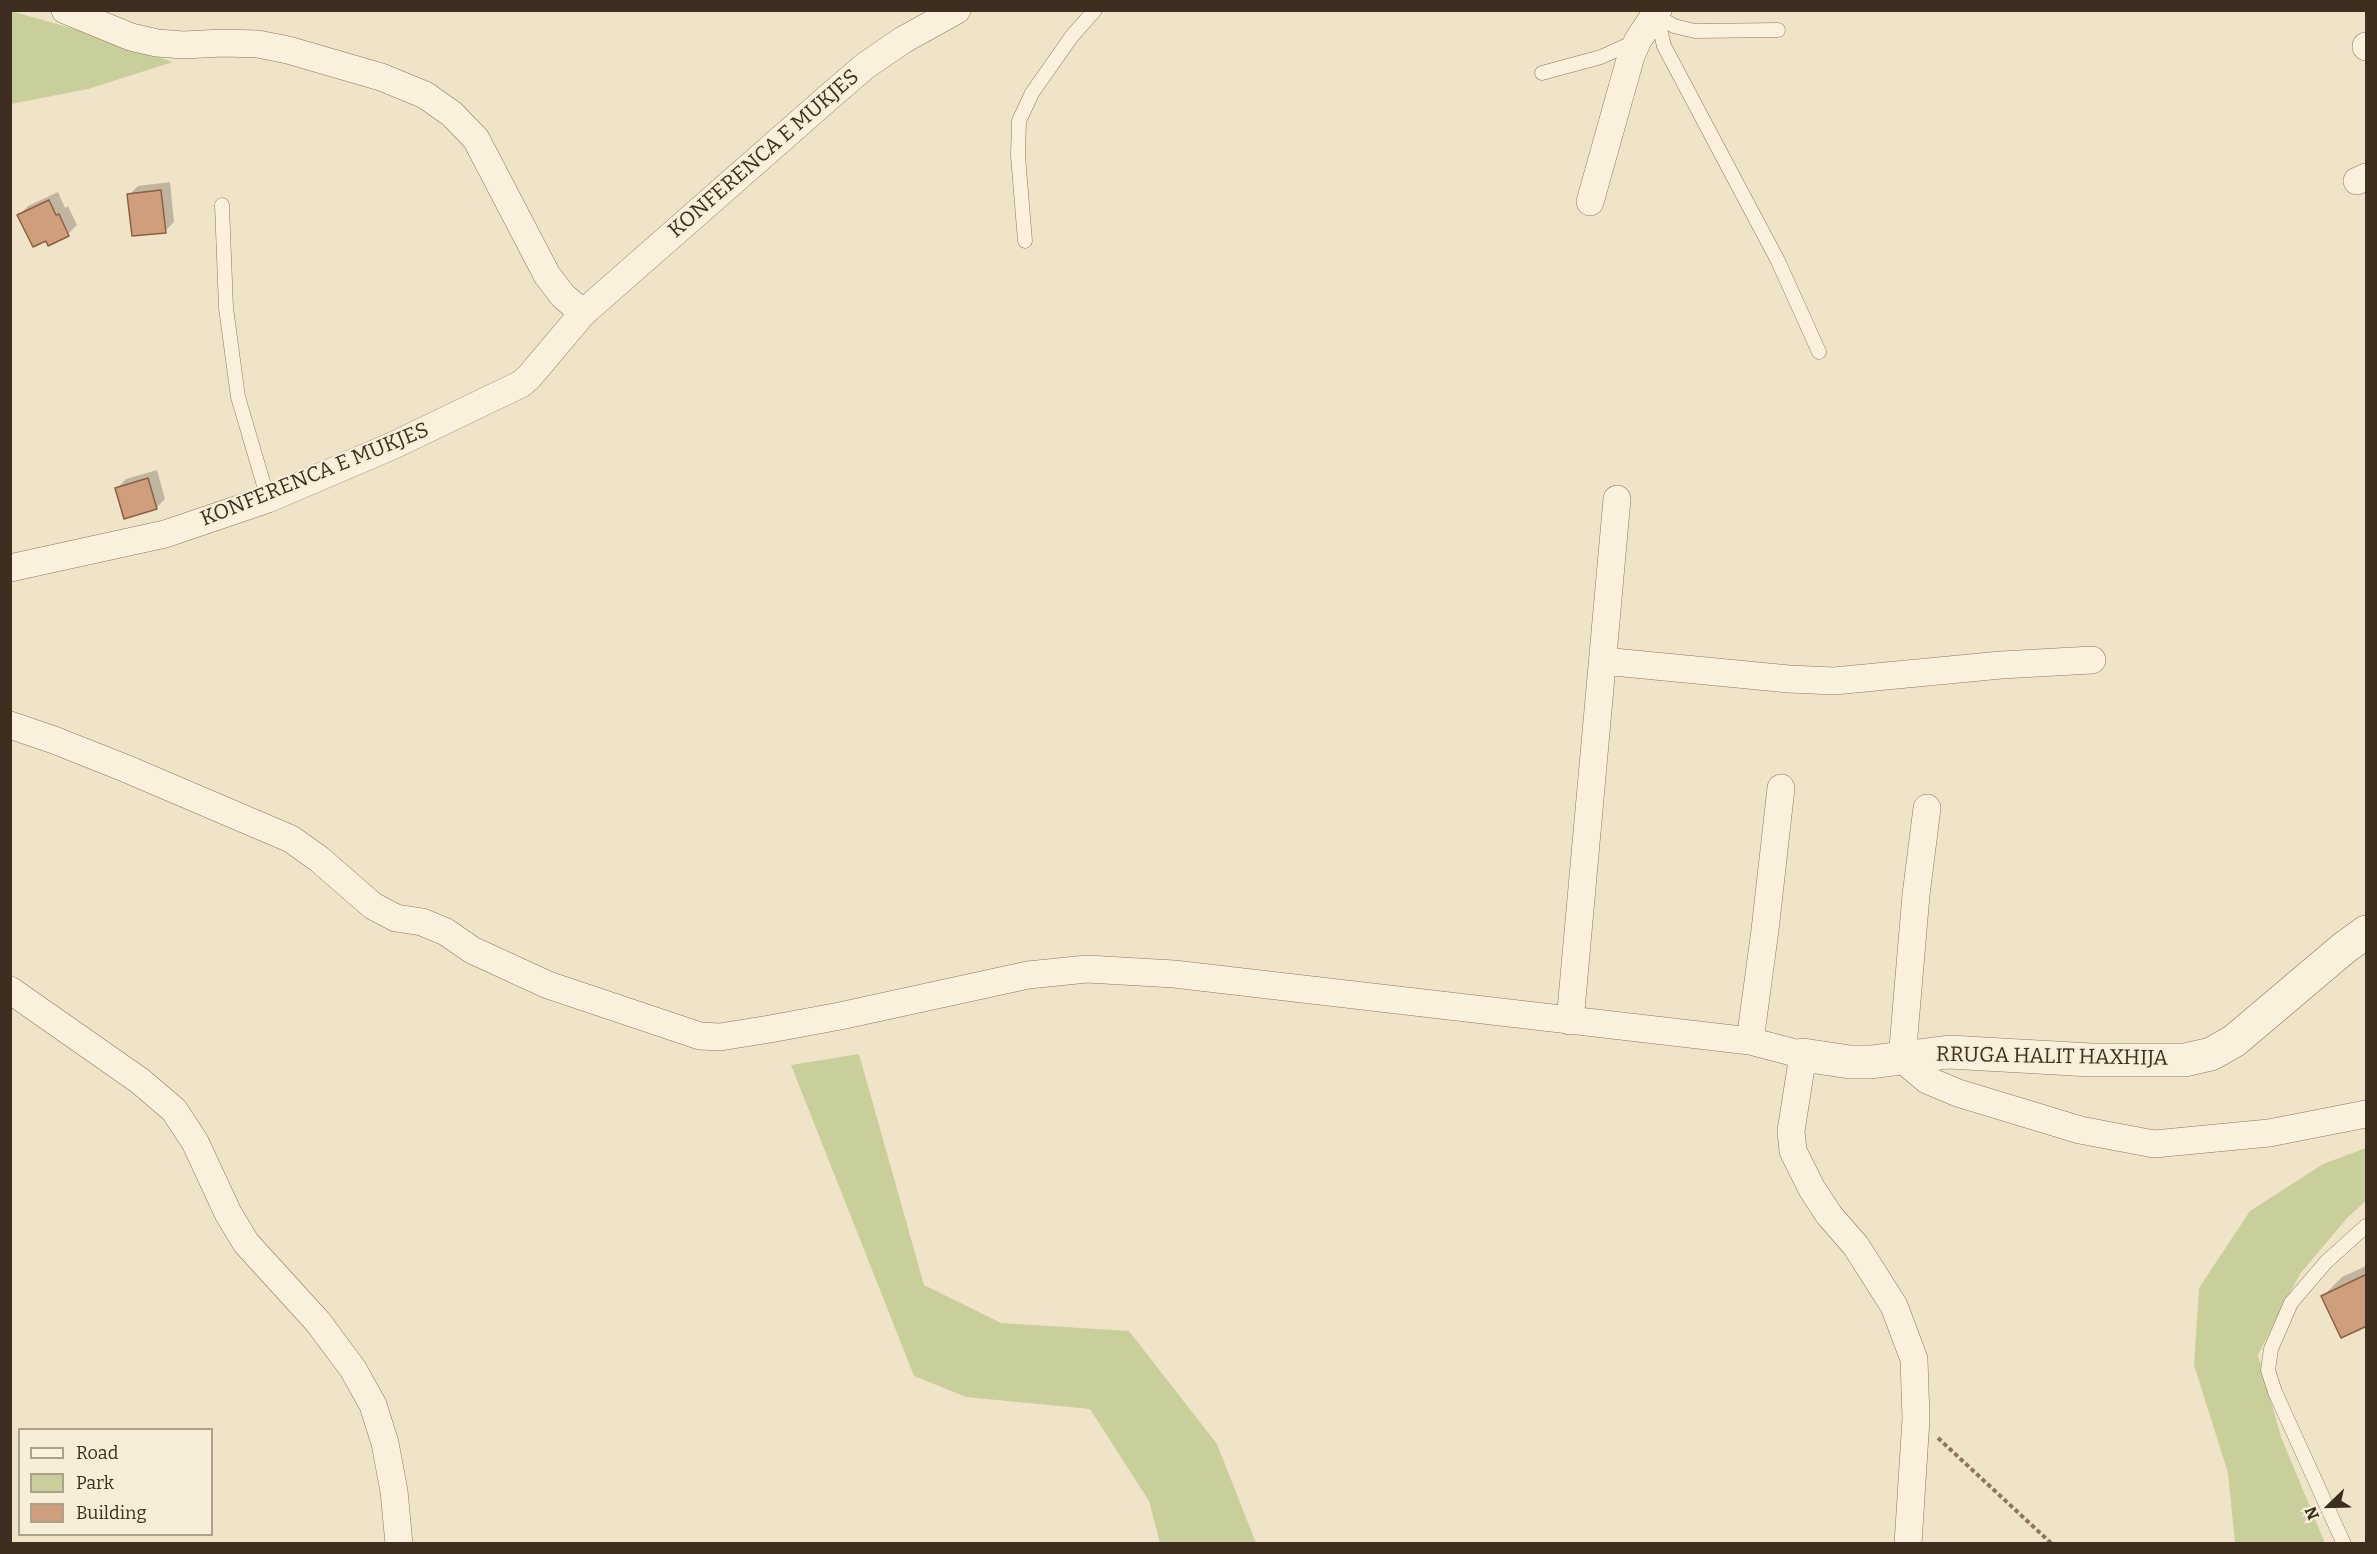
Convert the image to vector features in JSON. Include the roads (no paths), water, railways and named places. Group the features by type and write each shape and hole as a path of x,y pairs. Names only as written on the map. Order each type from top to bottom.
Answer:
{"street":[{"path":"65,10 110,23 157,43 258,44 288,50 381,77 425,95 452,114 476,139 547,275 563,296 583,313"},
{"name":"KONFERENCA E MUKJES","path":"10,568 165,534 268,499 392,446 521,384 583,313 865,66 903,40 957,10"},
{"path":"1590,202 1607,136 1638,40 1658,13"},
{"path":"1570,1021 1617,499"},
{"path":"1603,661 1790,679 1834,681 2001,665 2092,660"},
{"path":"10,725 128,769 291,839 319,859 373,906 396,918 422,922 446,932 472,950 548,985 700,1036 720,1037 770,1029 1028,975 1087,969 1174,974 1750,1041 1803,1055 1791,1131 1793,1151 1812,1189 1829,1215 1856,1246 1894,1306 1914,1359 1916,1419 1908,1544"},
{"path":"1750,1041 1766,930 1781,788"},
{"path":"1927,808 1916,895 1902,1059 1927,1080 1958,1093 2080,1130 2154,1144 2269,1133 2367,1114"},
{"name":"RRUGA HALIT HAXHIJA","path":"1803,1055 1850,1062 1902,1059 1949,1052 2091,1060 2186,1060 2211,1054 2234,1041 2344,948 2367,932"},
{"path":"10,990 140,1081 174,1110 195,1142 228,1213 246,1243 318,1322 353,1369 373,1406 385,1443 394,1491 399,1544"}],"lane":[{"path":"1025,241 1018,156 1019,121 1032,93 1072,36 1095,10"},
{"path":"1658,13 1674,26 1695,31 1778,30"},
{"path":"1658,13 1664,46 1778,261 1819,352"},
{"path":"1542,72 1601,57 1638,40"},
{"path":"222,205 226,308 238,397 268,499"},
{"path":"2344,1544 2275,1392 2268,1370 2271,1349 2291,1303 2326,1262 2367,1226"}]}
